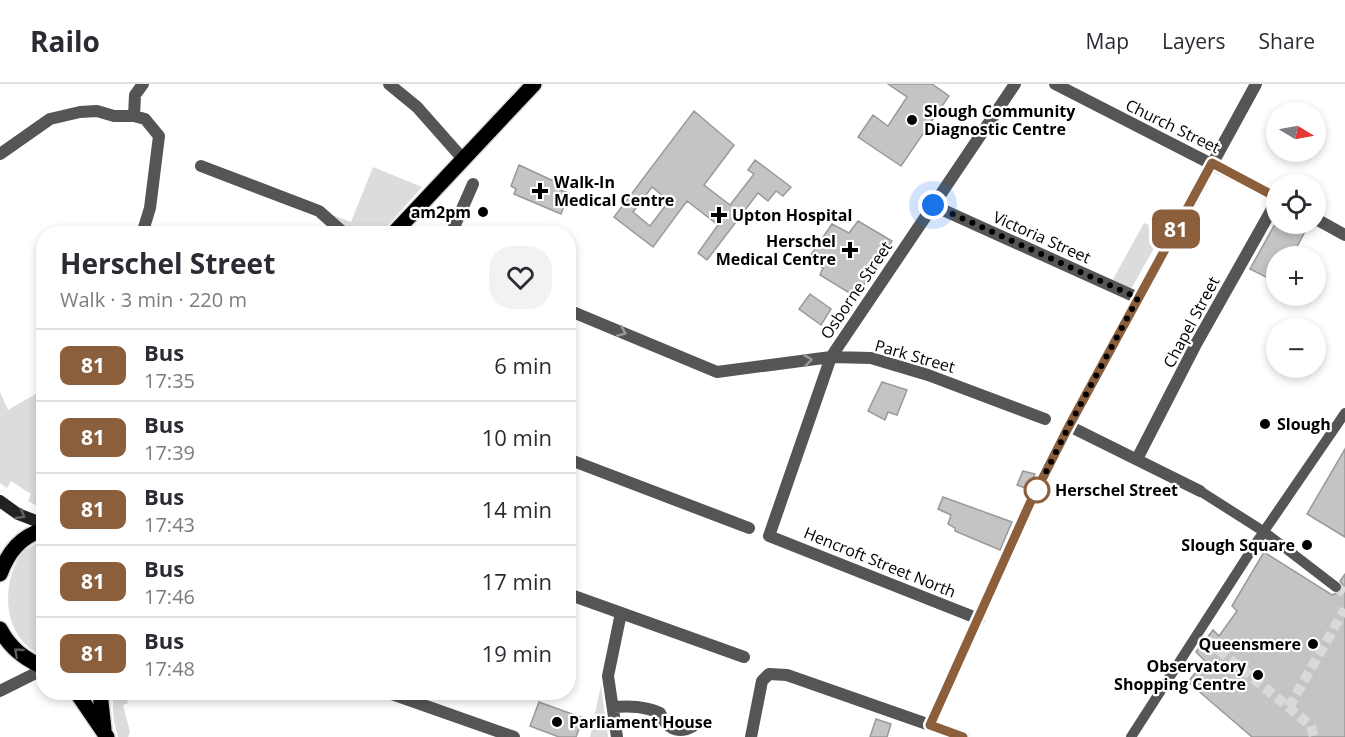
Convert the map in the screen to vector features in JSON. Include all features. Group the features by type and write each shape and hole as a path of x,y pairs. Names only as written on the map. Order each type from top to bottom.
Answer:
{"main road":[{"path":"400,226 534,84"},
{"path":"0,501 18,514 36,521"},
{"path":"0,574 8,555 21,541 36,534"},
{"path":"0,630 13,648 36,664"},
{"path":"82,700 106,733"},
{"path":"101,700 106,733"}],"street":[{"path":"134,116 135,95 143,84"},
{"path":"389,84 417,107 463,159"},
{"name":"Osborne Street","path":"769,536 831,357 1015,84"},
{"name":"Church Street","path":"1055,84 1266,192"},
{"path":"930,725 1030,503 1069,426 1256,84"},
{"path":"0,154 50,119 98,111 114,116 134,116 145,119 159,136 150,208 144,226"},
{"path":"201,166 320,211 336,226"},
{"path":"455,226 473,184"},
{"name":"Victoria Street","path":"933,205 1138,298"},
{"name":"Chapel Street","path":"1137,459 1196,344 1266,220"},
{"path":"1326,225 1345,236"},
{"name":"Park Street","path":"576,313 717,372 831,357 872,358 928,375 1045,418"},
{"path":"1131,737 1202,636 1263,531 1345,413"},
{"path":"1069,426 1200,491 1263,531 1336,587"},
{"path":"576,462 749,528"},
{"name":"Hencroft Street North","path":"769,536 979,619"},
{"path":"576,597 744,657"},
{"path":"617,737 608,676 621,613"},
{"path":"0,630 0,636"},
{"path":"0,691 36,672"},
{"path":"751,737 762,681 769,674 787,675 964,737"},
{"path":"409,700 514,737"},
{"path":"613,707 649,708 660,713 664,723 675,730 687,730 693,726"},
{"path":"741,737 755,717"}],"shaded area":[{"path":"373,167 422,187 387,226 339,226 324,212 351,222"},
{"path":"1144,223 1157,228 1159,224 1166,227 1131,289 1112,281"},
{"path":"0,392 8,410 36,394 36,505 28,501 31,494 11,481 7,488 0,483"},
{"path":"36,544 36,652 19,637 9,610 8,595 15,565 22,552"},
{"path":"601,685 608,737 590,737"},
{"path":"113,700 127,700 128,703 123,705 130,732 128,737 118,737"}],"building":[{"name":"Slough Community Diagnostic Centre","path":"888,84 932,84 949,96 901,166 858,137 873,115 888,126 907,97"},
{"path":"694,111 734,145 704,185 730,205 754,174 748,170 755,160 791,187 783,196 776,191 768,201 758,193 707,260 698,253 718,225 687,201 653,247 614,217","holes":["652,187 669,201 650,226 633,212"]},
{"name":"Walk-In Medical Centre","path":"519,165 562,185 560,190 569,193 561,214 514,194 516,189 511,186"},
{"name":"Herschel Medical Centre","path":"858,221 892,241 856,297 820,275 823,268 808,259 832,224 849,233"},
{"path":"1269,234 1304,234 1297,246 1266,246 1266,277 1250,269"},
{"path":"810,294 831,309 821,325 799,309"},
{"path":"882,382 907,390 897,415 888,412 885,420 868,411"},
{"path":"1345,449 1345,537 1307,514"},
{"path":"1023,471 1035,474 1028,489 1017,485"},
{"path":"943,497 1012,522 1000,550 955,531 955,528 948,524 951,515 938,509"},
{"path":"1264,552 1332,595 1342,591 1343,585 1340,581 1345,574 1345,737 1252,737 1188,682 1205,661 1196,652 1213,630 1219,636 1237,611 1232,606"},
{"name":"Parliament House","path":"539,702 583,718 576,737 559,737 530,726"},
{"path":"876,719 891,724 887,737 870,737"}],"tunnel":[{"path":"1336,587 1345,593"},
{"path":"1289,707 1345,609"},
{"path":"1207,640 1311,726 1314,737"}],"bus line":[{"name":"81","path":"963,737 930,725 1030,503 1069,426 1212,163 1266,191"}],"place":[{"name":"Slough Community Diagnostic Centre","path":"912,120"},
{"name":"Walk-In Medical Centre","path":"540,191"},
{"name":"am2pm","path":"483,212"},
{"name":"Upton Hospital","path":"719,215"},
{"name":"Herschel Medical Centre","path":"850,250"},
{"name":"Slough","path":"1265,424"},
{"name":"Herschel Street","path":"1037,490"},
{"name":"Slough Square","path":"1307,545"},
{"name":"Queensmere","path":"1313,644"},
{"name":"Observatory Shopping Centre","path":"1258,675"},
{"name":"Parliament House","path":"557,722"}],"route":[{"path":"933,205 1138,298 1037,490"}]}
